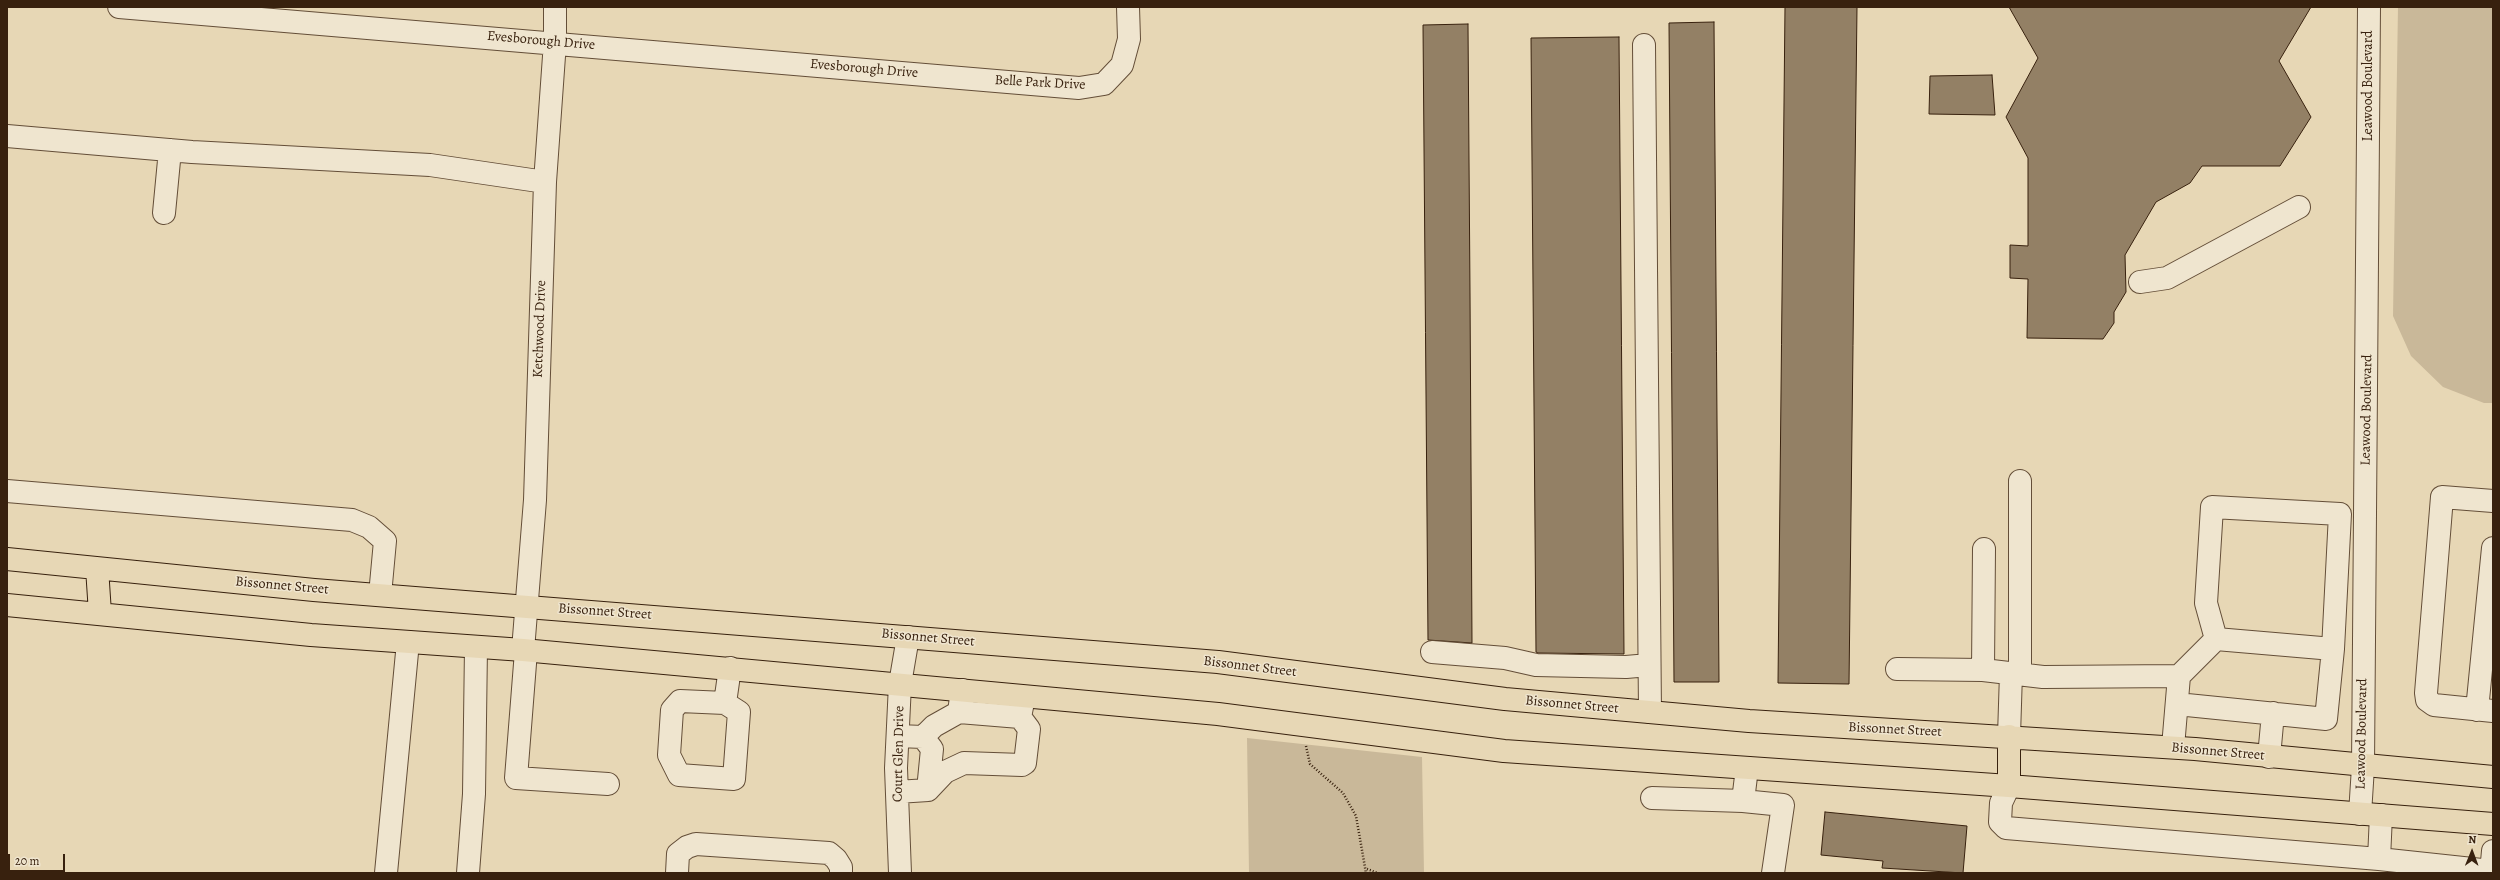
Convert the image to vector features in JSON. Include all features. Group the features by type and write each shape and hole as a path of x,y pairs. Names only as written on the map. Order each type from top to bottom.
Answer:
{"main road":[{"name":"Bissonnet Street","path":"7,559 380,595 1218,662 1505,699 1749,721 2173,747 2270,756 2363,767 2493,777"},
{"path":"97,568 100,613"},
{"path":"7,605 311,635 730,668 1218,714 1504,751 2009,786 2493,824"},
{"path":"2009,736 2009,786"}],"street":[{"name":"Evesborough Drive","path":"119,7 555,42 963,78"},
{"name":"Ketchwood Drive","path":"555,7 555,42 545,182 535,500 516,778 608,784"},
{"name":"Belle Park Drive","path":"963,78 1079,88 1104,84 1122,65 1129,39 1128,7"},
{"name":"Leawood Boulevard","path":"2360,814 2363,767 2369,7"},
{"path":"1644,45 1650,712"},
{"path":"7,136 170,150 430,165 545,182"},
{"path":"164,213 170,150"},
{"path":"2140,282 2167,278 2299,206"},
{"path":"2009,736 2015,674 2020,481"},
{"path":"7,492 352,520 370,527 385,541 380,595"},
{"path":"2493,501 2442,497 2426,693 2427,700 2434,706 2485,711 2493,548"},
{"path":"2176,704 2326,719 2333,649 2340,514 2212,507 2206,603 2216,639"},
{"path":"1983,670 1984,549"},
{"name":"Court Glen Drive","path":"900,873 897,792 898,736 900,684 908,637"},
{"path":"2173,747 2179,676 2216,639 2333,649"},
{"path":"386,873 408,642"},
{"path":"468,873 474,794 476,647"},
{"path":"1432,652 1505,658 1536,665 1626,667 1649,665"},
{"path":"726,703 730,668"},
{"path":"1897,669 1983,670 2043,677 2179,676"},
{"path":"959,712 962,690"},
{"path":"897,792 928,790 945,772 964,763 1025,764 1029,729 1020,717 1024,696"},
{"path":"898,736 923,737 934,726 959,712 1020,717"},
{"path":"2270,756 2273,713"},
{"path":"923,737 932,749 928,790"},
{"path":"1743,801 1747,768"},
{"path":"2009,786 2001,803 2000,822 2006,828 2379,859 2453,870 2492,865"},
{"path":"1652,798 1743,801 1783,805 1773,873"},
{"path":"2379,859 2381,815"},
{"path":"677,873 678,854 687,846 696,844 829,853 836,859 841,867 841,873"}],"path":[{"path":"1308,726 1306,744 1310,764 1343,793 1356,816 1366,871 1378,873"}],"shaded area":[{"path":"2398,7 2493,7 2493,403 2484,403 2443,387 2411,356 2393,316"},
{"path":"1247,738 1422,757 1424,873 1249,873"}],"building":[{"path":"1785,7 1857,7 1849,684 1778,683"},
{"path":"2009,7 2311,7 2279,61 2311,117 2280,166 2202,166 2190,183 2156,202 2125,255 2126,292 2114,312 2114,323 2103,339 2027,338 2028,279 2010,278 2010,245 2028,246 2028,158 2006,117 2038,58"},
{"path":"1714,22 1719,682 1674,682 1669,23"},
{"path":"1468,24 1472,643 1428,640 1423,25"},
{"path":"1619,37 1624,654 1538,653 1536,652 1531,38"},
{"path":"1992,75 1995,115 1929,114 1930,76"},
{"path":"1825,812 1967,826 1963,873 1882,868 1883,861 1821,855"}]}
